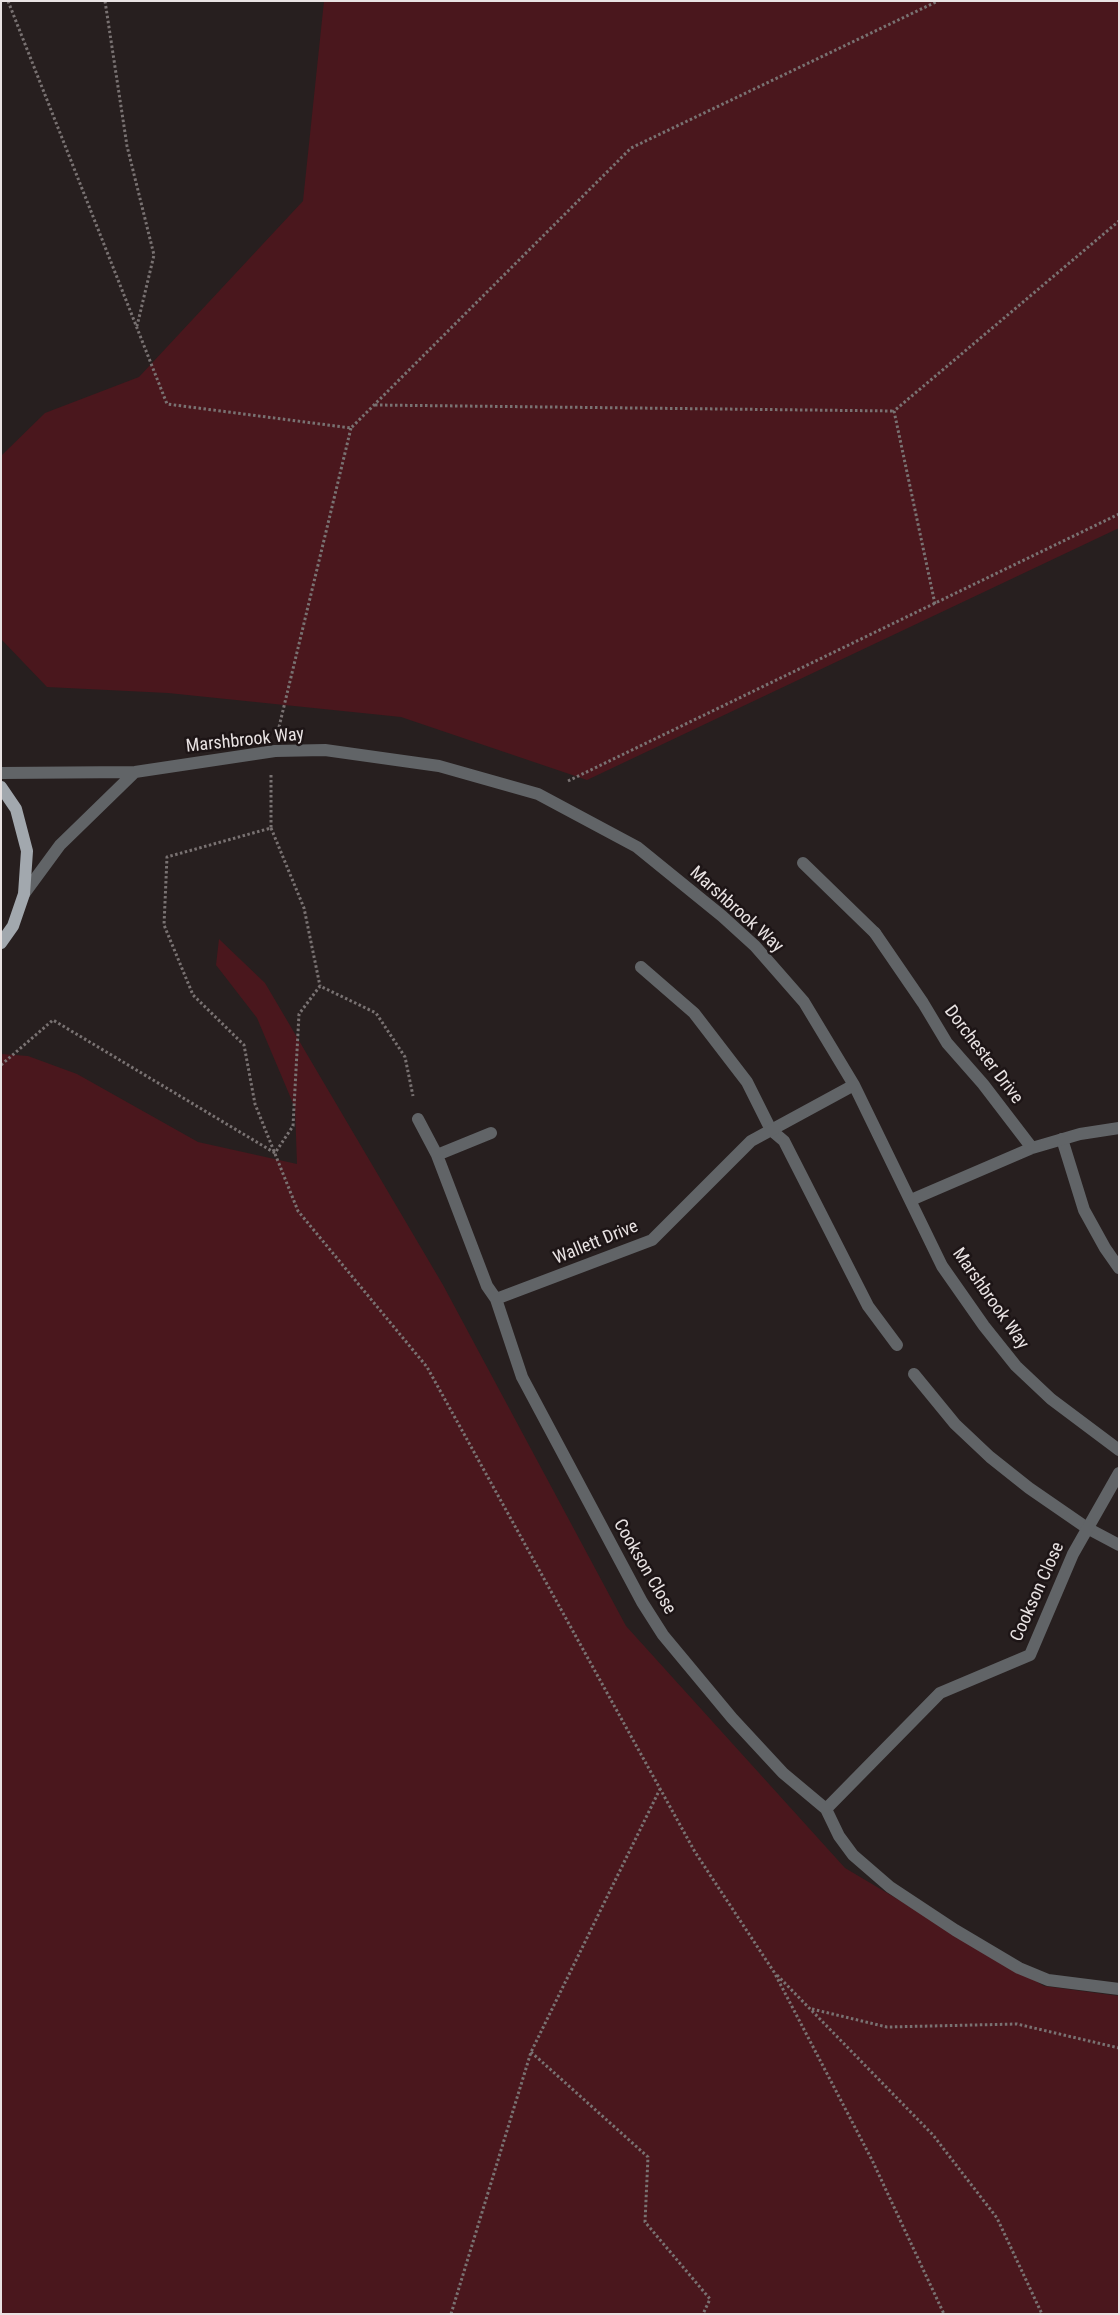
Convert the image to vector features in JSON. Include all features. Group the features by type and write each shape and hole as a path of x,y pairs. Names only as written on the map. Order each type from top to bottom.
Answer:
{"main road":[{"path":"1,787 16,809 27,851 24,894 13,926 1,943"}],"street":[{"name":"Marshbrook Way","path":"1,773 135,772 275,751 325,750 439,766 538,794 637,848 722,916 755,946 804,1002 854,1085 942,1266 984,1326 1016,1366 1051,1399 1119,1450"},
{"path":"24,894 60,845 135,772"},
{"name":"Dorchester Drive","path":"803,863 874,933 923,1003 947,1043 983,1084 1032,1148"},
{"path":"641,967 682,1001 731,1059 747,1082 771,1130 784,1141 868,1306 897,1345"},
{"name":"Wallett Drive","path":"496,1299 652,1240 751,1141 854,1085"},
{"path":"418,1119 437,1155 481,1271 496,1299"},
{"path":"911,1200 1032,1148 1080,1134 1119,1128"},
{"path":"437,1155 491,1133"},
{"path":"1062,1139 1084,1210 1105,1248 1119,1268"},
{"name":"Cookson Close","path":"496,1299 522,1377 586,1501 663,1635 732,1718 783,1774 826,1809 839,1836 853,1855 890,1887 955,1930 1019,1968 1048,1980 1119,1989"},
{"path":"914,1374 955,1424 990,1457 1029,1488 1087,1528 1119,1544"},
{"name":"Cookson Close","path":"826,1809 940,1693 1030,1655 1072,1554 1119,1473"}],"path":[{"path":"8,1 167,404 352,428"},
{"path":"105,1 127,146 154,255 136,327"},
{"path":"278,730 352,428 630,148 938,1"},
{"path":"374,405 894,412 1119,221"},
{"path":"894,412 936,604"},
{"path":"538,794 604,766 1119,514"},
{"path":"271,775 272,828 304,908 320,986 299,1014 293,1126 275,1153"},
{"path":"272,828 167,857 164,925 193,996 244,1045 255,1104 298,1211 427,1367 695,1852 774,1972 872,2160 944,2314"},
{"path":"320,986 376,1013 405,1058 418,1119"},
{"path":"1,1064 53,1020 275,1153"},
{"path":"451,2314 531,2052 660,1788"},
{"path":"774,1972 933,2135 996,2218 1042,2314"},
{"path":"811,2009 887,2027 1017,2024 1119,2048"},
{"path":"531,2052 648,2157 645,2222 710,2299 704,2314"}],"shaded area":[{"path":"324,1 1119,1 1119,528 587,780 401,717 168,693 47,687 1,639 1,456 45,413 139,377 303,201"},
{"path":"219,939 265,983 443,1285 626,1626 845,1868 1044,1986 1119,1996 1119,2314 1,2314 1,1054 28,1056 77,1074 198,1142 297,1164 295,1108 257,1018 216,965"}]}
